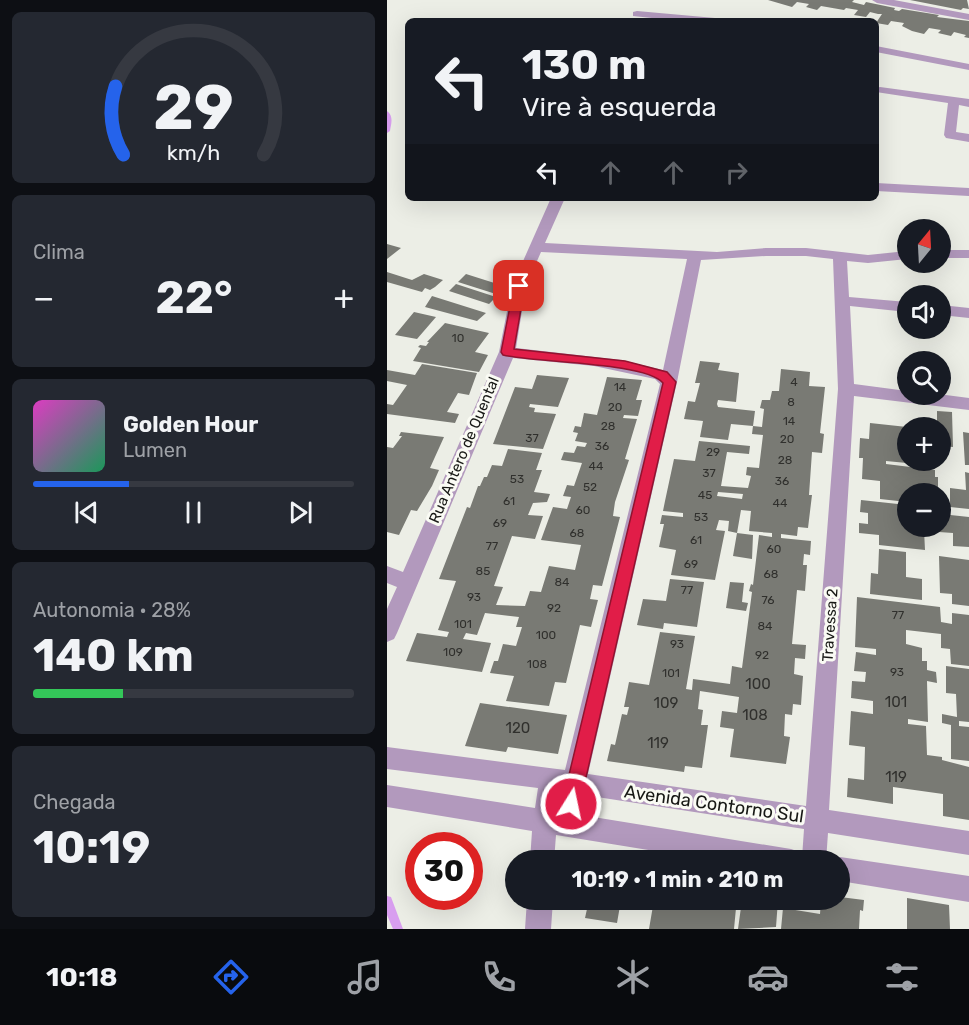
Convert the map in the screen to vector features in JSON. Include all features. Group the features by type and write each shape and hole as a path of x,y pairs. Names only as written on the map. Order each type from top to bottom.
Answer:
{"street":[{"path":"643,0 636,17 656,18"},
{"path":"877,0 969,17"},
{"path":"879,50 969,67"},
{"path":"881,90 969,103"},
{"path":"954,100 950,135 969,138"},
{"path":"879,187 969,192"},
{"name":"Rua Antero de Quental","path":"387,633 507,352 519,286 557,201"},
{"path":"537,247 717,256 806,252 868,259 897,256"},
{"path":"951,255 969,254"},
{"path":"546,850 556,824 563,781 669,382 695,255"},
{"name":"Travessa 2","path":"815,850 846,390 840,256"},
{"path":"842,301 897,306"},
{"path":"951,311 969,313"},
{"path":"507,352 625,365 663,375 669,382"},
{"path":"846,390 969,404"},
{"path":"387,574 407,583"},
{"name":"Avenida Contorno Sul","path":"387,758 563,781 969,843"},
{"path":"387,796 721,850"},
{"path":"850,871 969,889"},
{"path":"538,929 539,910"}],"building":[{"path":"768,0 854,0 852,2 864,5 866,2 895,8 894,10 899,11 902,9 939,15 937,17 969,21 969,38 954,32 951,36 938,33 941,30 929,28 924,34 902,26 904,23 891,21 888,25 879,24 882,14 870,12 866,17 854,15 858,10 821,6 817,10 806,7 809,4 797,2 792,7"},
{"path":"910,0 967,0 969,9 961,10"},
{"path":"387,244 401,248 387,259"},
{"path":"387,272 412,280 424,274 443,280 430,290 425,288 422,292 387,282"},
{"path":"466,274 507,287 499,295 458,282"},
{"path":"456,284 496,297 489,304 449,291"},
{"path":"432,296 486,313 477,321 425,307"},
{"path":"414,312 436,317 417,339 395,335"},
{"path":"445,323 489,333 475,352 488,355 479,372 413,361 421,348 418,347 426,346"},
{"path":"700,361 720,363 718,370 739,373 736,402 718,400 717,404 718,407 755,411 753,426 731,424 728,440 700,437 703,421 684,419 688,401 695,402 700,383 695,383"},
{"path":"422,364 477,373 469,395 458,393 447,412 459,414 455,423 387,414 387,404 393,405 407,385 387,381 387,370 415,375"},
{"path":"781,369 810,372 809,386 825,387 820,433 824,434 822,453 812,452 809,495 812,495 808,528 798,527 797,536 781,534 781,538 811,541 810,555 804,554 803,565 807,565 805,591 797,590 792,644 806,645 805,659 795,658 794,674 803,676 801,705 793,704 792,715 785,714 784,736 790,737 786,764 730,757 734,729 720,727 722,711 737,713 739,697 700,691 698,709 703,710 701,725 708,725 702,768 685,766 684,772 607,761 611,744 615,745 622,714 627,715 629,707 624,707 629,682 649,685 660,632 695,636 686,689 692,690 693,679 730,684 732,666 742,668 752,592 749,591 751,584 753,585 759,535 772,537 772,533 749,531 751,511 741,510 737,533 728,531 729,521 719,520 716,530 725,531 715,580 671,575 676,550 659,547 664,524 660,524 662,515 683,517 683,513 663,511 665,501 674,459 695,461 699,441 750,446 749,454 727,452 721,486 748,488 751,476 746,475 747,467 759,468 763,435 752,434 753,426 762,427 764,409 760,408 762,400 770,400 772,391 779,391","holes":["718,492 743,494 742,499 717,496"]},
{"path":"537,375 569,378 558,407 530,404 529,407 535,408 534,412 556,414 543,449 493,444 515,387 532,389"},
{"path":"607,377 642,380 636,400 642,400 638,416 624,415 623,418 637,419 625,459 629,460 615,502 613,516 620,517 602,586 593,585 590,599 598,600 591,627 580,625 566,683 555,682 549,706 506,701 514,676 490,673 494,661 498,661 503,644 516,646 522,627 516,627 519,617 485,613 477,635 466,633 463,639 491,643 482,672 406,661 417,633 447,637 449,632 438,630 456,581 439,579 467,507 470,508 478,486 484,477 487,477 492,465 502,466 508,449 542,453 536,470 542,470 534,492 550,494 547,502 533,503 528,515 543,516 535,539 512,536 494,586 503,587 496,605 525,606 530,591 541,592 549,566 575,570 581,545 541,540 553,507 567,509 571,497 563,496 567,485 574,486 582,463 561,460 564,452 574,453 577,446 585,447 587,443 575,441 578,433 573,432 575,426 581,427 584,413 597,415"},
{"path":"937,411 952,412 953,447 951,447 951,417 937,417"},
{"path":"870,423 897,426 897,462 886,461 886,464 897,465 897,471 935,471 938,483 897,483 897,501 880,499 880,481 862,479 863,458 859,458 860,438 869,439"},
{"path":"401,432 444,437 430,468 439,470 432,486 417,511 411,510 399,535 387,532 387,447 393,448 402,436 399,436"},
{"path":"963,432 969,433 969,465 965,465"},
{"path":"965,472 969,473 969,509 951,507 951,488 966,490"},
{"path":"861,500 897,504 897,537 924,537 925,550 879,545 879,535 859,533 859,523 868,524 868,513 860,512"},
{"path":"951,515 969,517 969,547 953,546 953,533 951,533"},
{"path":"737,533 753,535 752,559 733,556"},
{"path":"879,549 906,552 906,577 922,579 922,600 870,594 871,573 878,574"},
{"path":"939,556 969,560 969,606 952,604 952,594 940,593"},
{"path":"670,579 704,582 697,627 664,623 663,629 637,625 643,599 666,601"},
{"path":"730,582 744,583 742,602 748,603 746,611 726,608"},
{"path":"857,597 940,607 941,622 952,624 952,613 969,615 969,666 951,664 950,649 941,648 941,634 906,630 906,644 922,648 922,661 927,661 927,670 936,672 937,683 927,681 928,722 908,719 908,724 926,726 927,755 942,757 942,760 969,767 969,820 943,816 943,794 893,787 893,804 847,797 848,778 864,780 865,747 849,745 851,711 873,714 873,701 851,698 852,681 865,682 866,672 854,671 856,652 876,655 876,649 855,647"},
{"path":"946,666 969,669 969,722 959,721 959,726 969,727 969,761 951,759 951,725 942,723 942,714 957,717 956,694 946,693"},
{"path":"480,703 567,715 558,754 508,747 506,752 465,746"},
{"path":"850,898 864,900 863,911 860,910 859,929 781,929 783,910 820,914 820,910 850,910"},
{"path":"907,898 949,905 950,929 907,929"},
{"path":"587,910 619,910 617,923 585,918"},
{"path":"652,910 736,910 734,929 649,929"},
{"path":"741,910 777,910 776,927 738,929"}],"waterway":[{"path":"387,113 390,120 387,131"},
{"path":"387,901 398,929"}],"route":[{"path":"519,286 507,352 625,365 663,375 669,382 574,783 571,804"}]}
